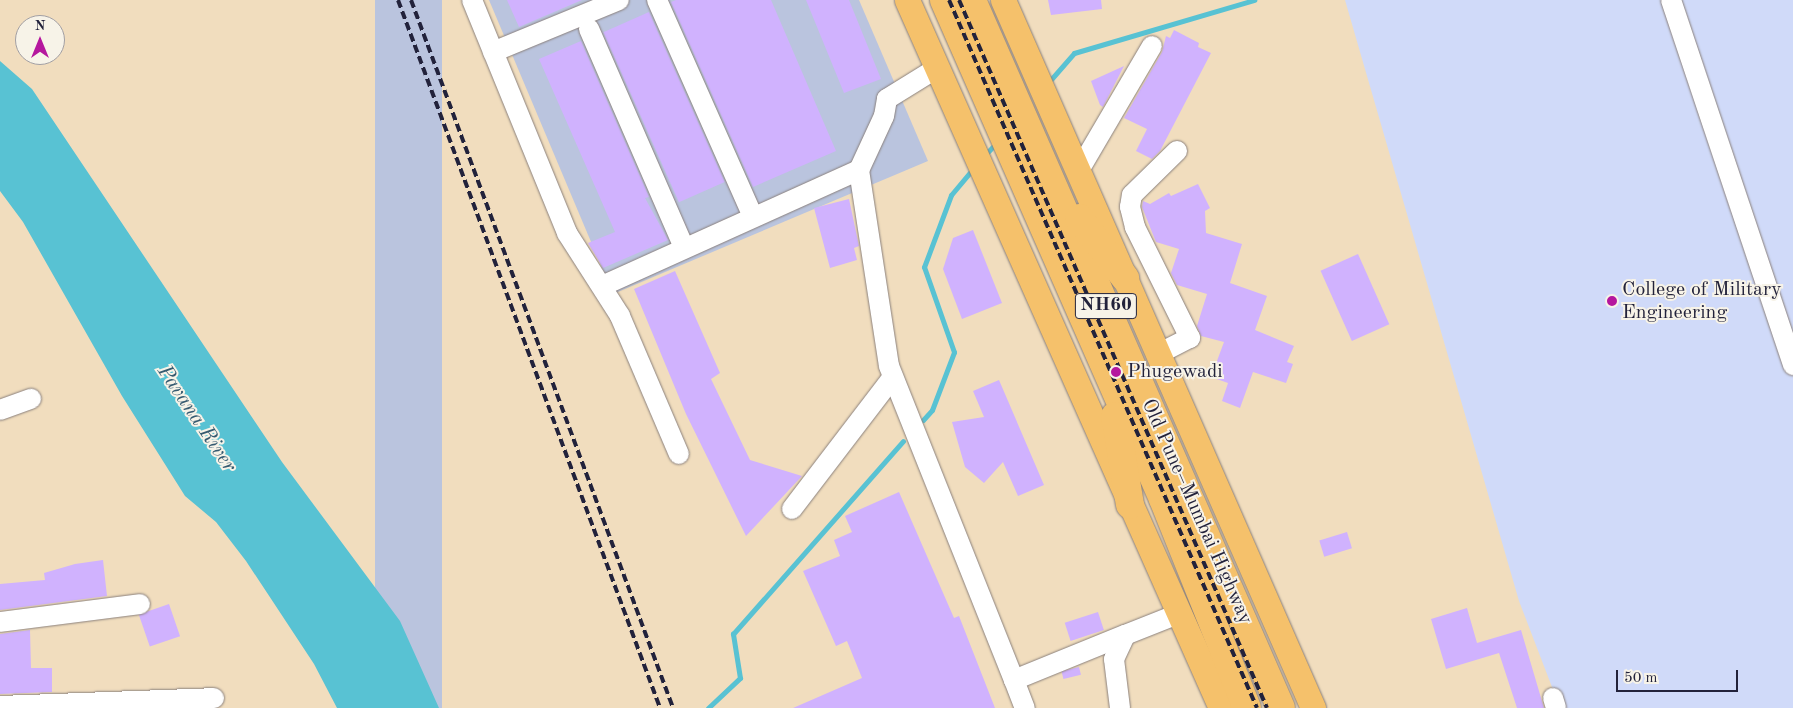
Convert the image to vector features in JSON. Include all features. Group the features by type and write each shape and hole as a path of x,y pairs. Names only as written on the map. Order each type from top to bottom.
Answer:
{"highway":[{"name":"Old Pune–Mumbai Highway","path":"944,0 1109,375 1247,708"},
{"name":"Old Pune–Mumbai Highway","path":"972,0 1282,708"},
{"path":"1052,183 1125,278"},
{"path":"1109,375 1130,506"}],"main road":[{"path":"907,0 1221,708"},
{"path":"1003,0 1313,708"}],"street":[{"path":"472,0 566,233 620,316 679,454"},
{"path":"493,52 619,0"},
{"path":"657,0 753,217"},
{"path":"1671,0 1793,365"},
{"path":"589,29 684,247"},
{"path":"1078,172 1152,46"},
{"path":"937,68 887,100 884,116 859,170 869,248 893,377 1025,708"},
{"path":"1158,354 1190,338 1135,227 1130,206 1132,195 1177,151"},
{"path":"602,286 684,247 859,170"},
{"path":"792,509 893,377"},
{"path":"0,410 31,400"},
{"path":"0,622 140,604"},
{"path":"1014,680 1178,614"},
{"path":"1120,708 1114,659 1125,635"},
{"path":"0,706 179,704 214,698"}],"shaded area":[{"path":"375,0 442,0 442,708 375,708"},
{"path":"489,0 859,0 928,161 613,294"},
{"name":"College of Military Engineering","path":"1345,0 1793,0 1793,708 1560,708 1519,601"}],"water":[{"name":"Pavana River","path":"0,61 32,89 282,462 400,621 439,708 337,708 314,664 246,561 216,522 185,496 122,396 23,222 0,191"}],"building":[{"path":"507,0 582,0 519,27"},
{"path":"676,0 771,0 836,151 753,187 671,2"},
{"path":"806,0 849,0 881,79 844,93"},
{"path":"1048,0 1101,0 1102,9 1051,15"},
{"path":"649,12 725,182 679,202 603,32"},
{"path":"1174,30 1199,43 1198,47 1211,53 1160,151 1152,159 1136,151 1147,129 1124,118 1162,52 1166,36 1170,38"},
{"path":"581,41 649,197 645,198 668,240 603,268 588,243 615,232 539,59"},
{"path":"1124,66 1103,107 1100,105 1091,81"},
{"path":"1198,184 1210,208 1205,211 1206,233 1242,244 1230,283 1267,296 1255,330 1294,346 1287,362 1293,364 1286,383 1253,372 1240,408 1222,401 1228,383 1211,377 1224,342 1201,336 1197,326 1207,294 1177,285 1171,273 1179,249 1156,242 1142,207 1143,201 1150,204 1169,193 1171,196"},
{"path":"849,199 859,246 854,248 857,260 830,268 814,208"},
{"path":"973,230 1002,303 962,319 943,269 953,238"},
{"path":"1358,254 1389,324 1352,341 1321,271"},
{"path":"675,271 720,373 711,379 750,460 802,476 746,536 686,414 634,289"},
{"path":"999,380 1044,485 1018,496 1003,462 984,483 965,467 952,422 984,417 973,391"},
{"path":"899,492 954,618 959,616 995,708 793,708 862,678 847,641 836,646 803,571 840,556 834,540 852,532 845,516"},
{"path":"1347,532 1352,548 1324,557 1319,540"},
{"path":"103,560 107,596 0,610 0,584 45,580 44,573 75,564"},
{"path":"169,604 180,636 150,647 139,614"},
{"path":"1467,608 1477,643 1521,630 1544,708 1517,708 1499,653 1446,669 1431,619"},
{"path":"1098,612 1104,630 1071,641 1065,623"},
{"path":"30,630 31,668 52,668 52,692 0,694 0,634"},
{"path":"1079,667 1081,675 1063,679 1062,671"}],"waterway":[{"path":"1047,84 1074,53 1254,0"},
{"path":"984,156 997,142"},
{"path":"923,420 932,410 954,352 924,267 951,195 974,168"},
{"path":"708,708 740,678 733,634 903,441"}],"railway":[{"path":"398,0 660,708"},
{"path":"411,0 673,708"},
{"path":"949,0 1257,708"},
{"path":"959,0 1267,708"}],"place":[{"name":"College of Military Engineering","path":"1612,301"},
{"name":"Phugewadi","path":"1116,372"}]}
